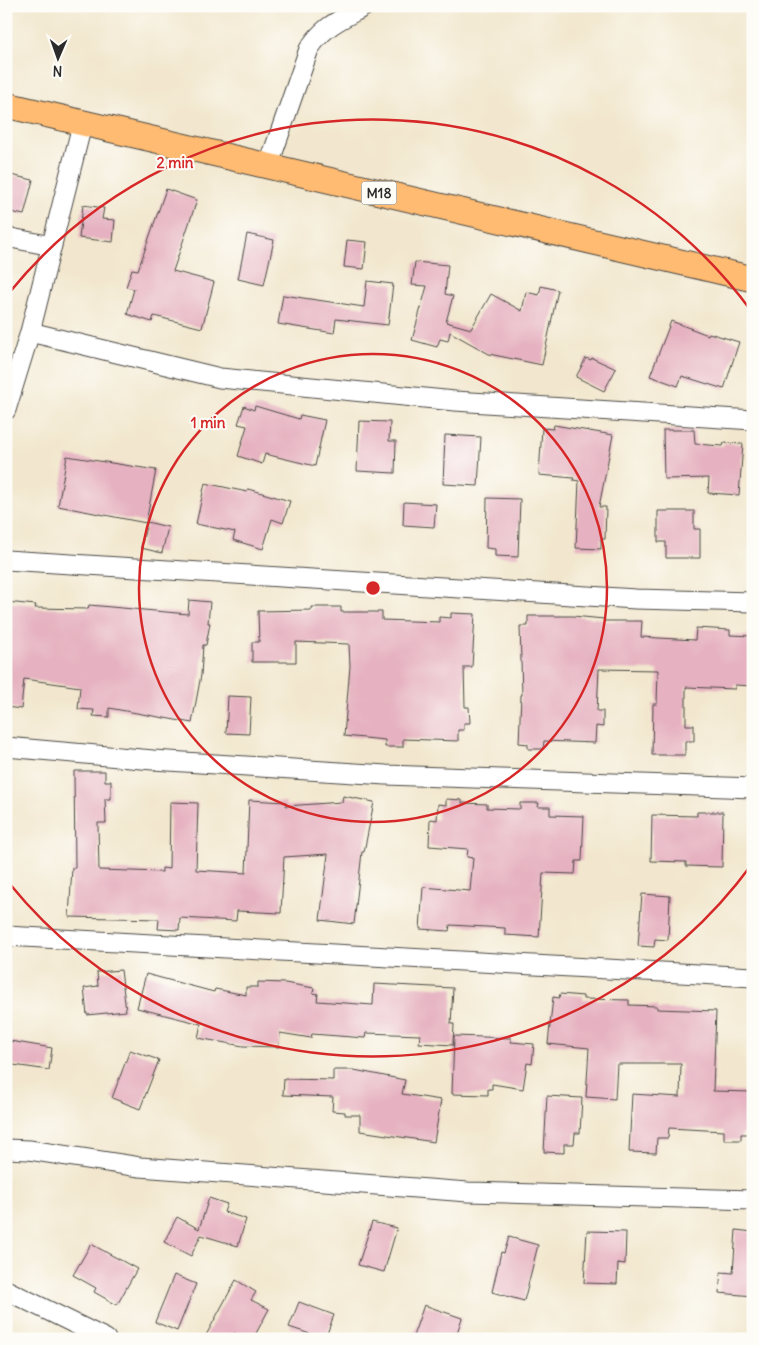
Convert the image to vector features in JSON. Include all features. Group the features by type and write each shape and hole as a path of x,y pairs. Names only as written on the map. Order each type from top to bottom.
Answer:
{"main road":[{"name":"M18","path":"6,105 753,279"}],"street":[{"path":"268,167 314,42 329,25 365,6"},
{"path":"6,410 30,332 82,124"},
{"path":"6,237 52,246"},
{"path":"30,332 220,378 455,401 753,420"},
{"path":"6,560 636,599 753,602"},
{"path":"6,747 153,760 386,775 753,788"},
{"path":"6,936 753,976"},
{"path":"6,1149 29,1150 140,1167 468,1192 753,1200"},
{"path":"6,1290 106,1339"}],"building":[{"path":"6,174 33,180 24,215 6,211"},
{"path":"166,189 197,200 173,271 214,282 202,328 154,316 152,322 127,314 134,289 126,287 132,269 138,270"},
{"path":"83,205 104,208 102,219 115,220 113,242 79,238"},
{"path":"247,234 274,240 264,285 238,279"},
{"path":"347,240 367,242 364,269 344,267"},
{"path":"415,262 448,265 445,294 453,296 446,322 471,329 491,294 522,311 526,292 539,295 541,286 558,290 542,365 489,354 450,332 448,341 440,339 437,347 412,340 427,286 412,285"},
{"path":"367,281 393,284 388,325 336,319 334,333 278,324 283,295 364,307"},
{"path":"671,321 708,335 709,333 739,342 724,389 682,376 678,386 650,376"},
{"path":"586,358 591,360 592,358 616,369 604,391 576,377"},
{"path":"244,406 254,410 255,406 299,419 300,415 325,420 315,466 265,454 262,464 238,456 247,426 238,424"},
{"path":"359,421 390,422 389,441 396,441 395,473 357,471"},
{"path":"554,425 613,435 599,507 606,507 605,539 601,539 601,549 576,548 579,481 573,480 574,478 539,475 542,428 553,429"},
{"path":"663,430 694,430 695,444 723,446 724,443 743,444 739,495 708,493 709,478 664,479"},
{"path":"445,435 481,437 478,486 443,484"},
{"path":"67,456 156,470 146,523 58,506"},
{"path":"205,483 247,492 248,489 290,501 283,523 272,519 263,549 233,540 235,532 196,524"},
{"path":"487,498 520,499 518,557 495,556 495,549 486,548"},
{"path":"404,502 436,504 434,527 403,525"},
{"path":"658,511 694,511 694,529 700,529 700,558 666,558 666,542 658,542"},
{"path":"147,522 168,527 162,553 141,548"},
{"path":"189,600 210,602 208,623 210,623 206,645 203,645 201,675 192,723 109,708 109,717 93,716 94,710 78,709 80,687 24,679 21,709 6,707 6,602 36,605 35,608 88,609 89,605 188,614"},
{"path":"312,607 341,607 341,612 382,612 382,620 439,622 439,617 451,618 451,613 475,614 472,667 464,667 465,707 469,707 470,723 464,723 464,730 458,730 458,741 403,739 403,747 385,747 385,740 344,736 350,666 349,644 296,642 296,662 252,662 252,642 259,642 258,611 312,610"},
{"path":"528,616 573,616 604,619 604,621 642,621 641,637 695,640 696,628 730,630 730,635 753,636 753,686 735,685 735,689 686,687 686,725 694,725 694,741 685,741 685,755 652,755 653,704 657,704 658,670 599,669 597,711 603,711 603,727 596,726 595,743 544,741 543,749 528,749 528,744 519,743 522,695 520,626 528,626"},
{"path":"228,696 251,697 249,734 226,733"},
{"path":"74,771 105,771 105,781 111,781 111,799 105,799 106,823 98,823 99,870 162,872 162,868 169,869 170,802 198,803 196,870 246,873 249,800 286,802 286,806 342,802 343,796 374,802 364,852 362,852 354,924 320,920 328,854 284,857 281,913 237,911 236,921 180,918 179,930 158,929 159,919 69,917 72,868 75,868"},
{"path":"446,799 462,800 462,803 487,804 487,808 520,809 520,803 539,803 538,807 550,807 550,815 584,816 582,861 576,861 575,874 543,873 539,937 505,935 505,928 450,925 449,931 420,929 423,887 470,891 473,858 467,857 468,849 429,846 430,819 437,820 438,804 446,805"},
{"path":"697,812 723,812 722,867 686,866 686,862 651,861 652,815 697,816"},
{"path":"642,894 670,896 668,940 655,939 654,947 638,946"},
{"path":"121,970 126,1011 87,1015 84,988 98,986 97,972"},
{"path":"146,974 214,992 215,989 246,995 246,987 258,987 258,982 285,983 314,988 313,993 318,994 317,1001 373,1005 374,984 453,988 451,1024 454,1024 453,1045 419,1043 420,1035 366,1033 365,1038 312,1034 311,1038 280,1033 279,1047 243,1046 198,1038 201,1024 137,1008"},
{"path":"560,994 583,996 583,999 629,1000 629,1005 657,1006 657,1009 716,1011 713,1091 751,1092 753,1125 749,1125 749,1134 741,1134 741,1140 724,1140 724,1131 669,1128 668,1138 657,1138 656,1153 629,1152 632,1094 680,1097 681,1064 617,1064 615,1099 586,1097 589,1048 548,1044 553,997 559,998"},
{"path":"454,1036 511,1038 511,1042 534,1044 532,1064 527,1063 523,1089 492,1084 492,1089 488,1089 488,1095 452,1094"},
{"path":"10,1041 52,1048 49,1070 6,1064"},
{"path":"130,1050 159,1060 140,1109 112,1098"},
{"path":"333,1070 354,1070 405,1080 402,1094 441,1100 434,1142 360,1131 360,1115 345,1115 345,1112 332,1111 333,1097 283,1095 284,1079 333,1080"},
{"path":"547,1096 582,1098 580,1133 575,1133 574,1144 564,1144 564,1153 544,1152"},
{"path":"209,1198 227,1204 224,1212 246,1219 238,1246 201,1235 191,1256 164,1242 177,1217 199,1229"},
{"path":"372,1222 397,1228 384,1272 358,1265"},
{"path":"736,1230 753,1232 753,1296 719,1293 721,1272 733,1273"},
{"path":"587,1231 626,1232 625,1264 618,1263 617,1284 584,1283"},
{"path":"509,1237 538,1245 524,1301 492,1292 501,1252 504,1253"},
{"path":"91,1244 137,1269 117,1305 94,1292 96,1288 73,1275"},
{"path":"174,1275 196,1284 177,1331 155,1322"},
{"path":"236,1280 256,1292 251,1300 269,1309 253,1339 245,1339 234,1333 231,1339 204,1339"},
{"path":"299,1302 334,1315 325,1339 289,1327"},
{"path":"424,1305 462,1318 455,1339 412,1339"}]}
